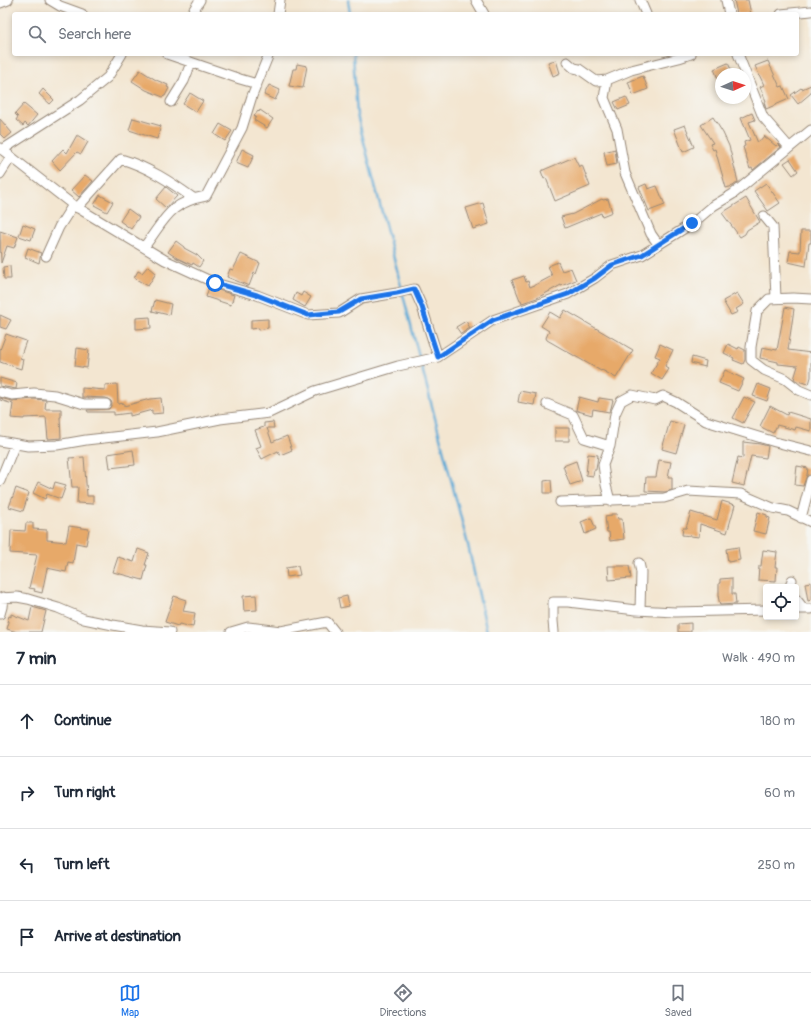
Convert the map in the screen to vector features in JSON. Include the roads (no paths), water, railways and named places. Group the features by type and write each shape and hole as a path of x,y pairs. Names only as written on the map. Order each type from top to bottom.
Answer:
{"street":[{"path":"0,3 8,0"},
{"path":"50,0 60,6 76,12"},
{"path":"192,12 200,0"},
{"path":"278,12 280,0"},
{"path":"476,0 483,12"},
{"path":"640,0 645,12"},
{"path":"726,0 729,12"},
{"path":"799,12 811,11"},
{"path":"121,56 108,77 80,100 1,149 75,207 165,260 215,283 257,295 308,315 339,312 361,299 414,289 422,307 438,357"},
{"path":"173,56 257,84"},
{"path":"144,247 164,218 174,207 193,198 206,196 242,128 268,56"},
{"path":"567,62 596,81 607,80 662,58 676,56"},
{"path":"739,56 763,117 789,147"},
{"path":"171,102 184,81 192,63"},
{"path":"607,80 608,85 604,98 617,129 625,173 651,234 658,244"},
{"path":"0,441 28,446 57,445 86,440 158,432 220,419 270,413 315,391 398,366 438,357 493,320 568,294 595,278 612,265 642,255 692,223 713,206 733,194 811,130"},
{"path":"0,174 11,157"},
{"path":"46,256 59,227 75,207 121,160 139,165 193,198"},
{"path":"764,216 773,228 776,298"},
{"path":"811,299 769,299 757,311 751,347 751,360 764,370 785,379 799,390 811,395"},
{"path":"0,392 12,395 34,393 55,395 84,404 106,404"},
{"path":"610,501 603,465 610,446 615,414 621,401 632,395 655,400 663,396 676,402 706,421 775,442 811,451"},
{"path":"547,404 573,415 584,438 610,446"},
{"path":"0,481 15,444"},
{"path":"800,518 811,480"},
{"path":"560,502 664,498 688,491 740,494 773,508 788,511 811,522"},
{"path":"639,563 641,572 640,610"},
{"path":"0,614 2,607 1,598 17,597 58,608 84,619 142,630 170,632"},
{"path":"554,632 553,602 568,602 640,610 705,612 763,610"},
{"path":"232,632 248,627 280,631 327,622 335,632"}],"waterway":[{"path":"348,0 350,12"},
{"path":"353,56 357,115 402,290"},
{"path":"403,295 468,545 487,632"}]}
